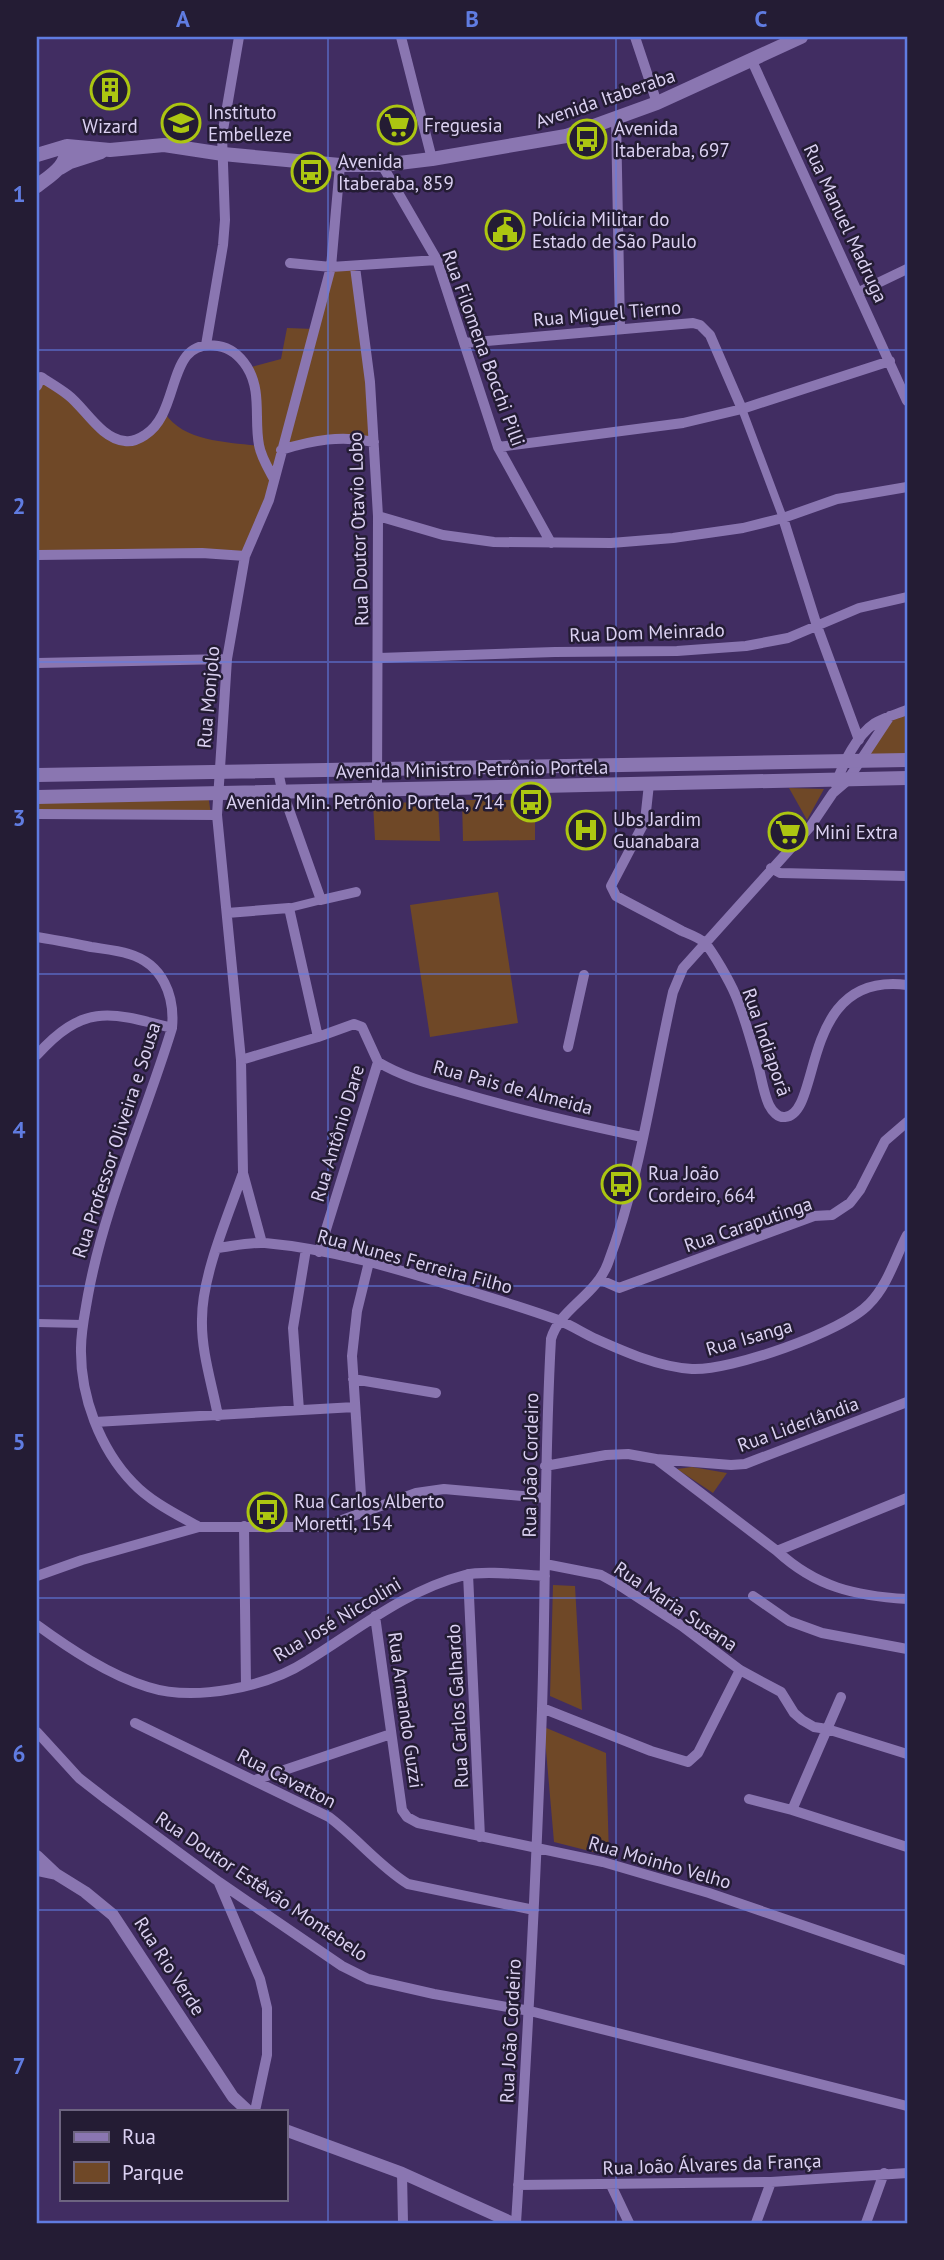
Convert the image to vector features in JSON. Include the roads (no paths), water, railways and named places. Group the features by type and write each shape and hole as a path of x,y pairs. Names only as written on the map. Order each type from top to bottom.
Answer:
{"main road":[{"name":"Avenida Itaberaba","path":"37,156 66,146 110,150 164,145 340,165 382,165 432,159 566,136 657,103 801,37"},
{"path":"60,168 66,156 66,146"},
{"path":"37,186 70,162 110,150"},
{"name":"Avenida Ministro Petrônio Portela","path":"37,775 907,760"},
{"name":"Avenida Ministro Petrônio Portela","path":"37,797 649,784 839,785 907,778"}],"street":[{"path":"206,345 225,220 222,136 239,37"},
{"path":"401,37 432,159"},
{"path":"635,37 657,103"},
{"name":"Rua Manuel Madruga","path":"752,61 907,401"},
{"path":"616,119 620,328"},
{"name":"Rua Monjolo","path":"262,1243 243,1173 241,1060 217,794 227,659 245,556 269,500 331,267 340,165"},
{"name":"Rua Filomena Bocchi Pilli","path":"382,165 437,260 498,447 551,543"},
{"path":"290,263 355,267 437,260"},
{"name":"Rua Doutor Otavio Lobo","path":"355,267 370,382 378,516 377,790"},
{"path":"859,292 907,269"},
{"name":"Rua Miguel Tierno","path":"464,343 693,323 700,325 709,335 742,409"},
{"path":"38,379 68,395 100,428 113,437 124,441 138,439 159,425 180,363 187,354 206,345 227,349 237,354 248,368 256,393 259,446 274,479"},
{"path":"498,447 683,423 742,409 890,362"},
{"path":"742,409 783,518 817,626 859,740"},
{"path":"281,450 316,439 354,438 374,442"},
{"path":"378,516 443,535 494,542 611,543 743,528 783,518 837,499 907,487"},
{"path":"37,555 202,553 245,556"},
{"name":"Rua Dom Meinrado","path":"379,658 677,651 746,646 788,638 859,608 907,597"},
{"path":"37,663 227,659"},
{"name":"Rua João Cordeiro","path":"852,762 859,740 872,725 907,710"},
{"name":"Rua João Cordeiro","path":"514,2223 530,2011 542,1709 545,1466 551,1339 560,1320 601,1280 608,1263 642,1137 673,992 683,968 810,827 852,762 890,716"},
{"path":"278,771 283,793 321,900"},
{"path":"649,784 645,821 611,886 616,896 704,942"},
{"path":"37,814 217,816"},
{"path":"771,869 780,873 907,876"},
{"path":"227,913 289,908 356,892"},
{"path":"241,1060 318,1037 289,908"},
{"name":"Rua Professor Oliveira e Sousa","path":"37,936 131,954 148,963 162,977 174,1009 172,1028 109,1208 93,1267 81,1349 84,1384 95,1422 108,1451 135,1486 155,1502 199,1527"},
{"name":"Rua Indiaporã","path":"704,942 734,993 769,1104 773,1111 783,1118 797,1111 801,1103 826,1025 838,1007 852,996 871,988 907,985"},
{"path":"568,1047 584,975"},
{"path":"37,1055 67,1027 84,1018 105,1014 132,1017 172,1028"},
{"name":"Rua Antônio Dare","path":"318,1037 354,1024 362,1027 378,1062 319,1252"},
{"name":"Rua Pais de Almeida","path":"378,1062 408,1077 532,1114 642,1137"},
{"name":"Rua Caraputinga","path":"601,1280 619,1288 814,1216 832,1215 850,1203 860,1190 885,1141 907,1122"},
{"path":"218,1416 202,1340 201,1317 217,1248 243,1173"},
{"name":"Rua Isanga","path":"560,1320 596,1339 665,1364 691,1369 710,1368 756,1357 841,1324 862,1310 884,1286 907,1235"},
{"name":"Rua Nunes Ferreira Filho","path":"217,1248 262,1243 369,1262 560,1320"},
{"path":"299,1410 293,1328 306,1249"},
{"path":"362,1511 353,1379 354,1333 369,1262"},
{"path":"37,1323 83,1324"},
{"path":"353,1379 436,1394"},
{"name":"Rua Liderlândia","path":"545,1466 628,1454 656,1459 746,1464 907,1402"},
{"path":"95,1422 355,1408"},
{"path":"656,1459 796,1568 830,1587 907,1599"},
{"path":"37,1576 94,1556 199,1527 323,1527 416,1493 444,1489 545,1498"},
{"path":"777,1551 907,1498"},
{"path":"244,1526 246,1686"},
{"name":"Rua José Niccolini","path":"37,1625 72,1649 149,1687 175,1692 207,1693 246,1686 290,1672 420,1590 468,1574 545,1570"},
{"name":"Rua Maria Susana","path":"545,1570 601,1575 619,1585 682,1626 740,1670 781,1692 794,1713 802,1720 814,1727 827,1728"},
{"name":"Rua Carlos Galhardo","path":"468,1574 480,1837"},
{"path":"753,1596 789,1621 822,1633 907,1649"},
{"name":"Rua Armando Guzzi","path":"375,1616 402,1810"},
{"path":"542,1709 651,1751 688,1762 698,1753 740,1670"},
{"path":"792,1810 841,1697"},
{"name":"Rua Cavatton","path":"135,1723 329,1818 350,1832 392,1874 408,1884 534,1910"},
{"path":"827,1728 907,1755"},
{"name":"Rua Doutor Estêvão Montebelo","path":"37,1732 79,1777 219,1882 342,1966 368,1979 530,2011 907,2106"},
{"path":"255,1780 391,1734"},
{"path":"749,1799 907,1847"},
{"name":"Rua Moinho Velho","path":"402,1810 407,1817 418,1822 579,1856 709,1893 907,1961"},
{"path":"37,1856 56,1874"},
{"name":"Rua Rio Verde","path":"37,1870 56,1874 85,1892 113,1915 233,2097 247,2110"},
{"path":"219,1882 260,1979 267,2008 267,2055 255,2110"},
{"path":"287,2131 402,2173 514,2223"},
{"path":"402,2173 404,2223"},
{"path":"866,2223 884,2173"},
{"name":"Rua João Álvares da França","path":"518,2185 771,2182 907,2173"},
{"path":"756,2223 771,2182"},
{"path":"611,2185 629,2223"}],"place":[{"name":"Wizard","path":"110,90"},
{"name":"Instituto Embelleze","path":"181,123"},
{"name":"Freguesia","path":"397,125"},
{"name":"Avenida Itaberaba, 697","path":"587,139"},
{"name":"Avenida Itaberaba, 859","path":"311,172"},
{"name":"Polícia Militar do Estado de São Paulo","path":"505,230"},
{"name":"Avenida Min. Petrônio Portela, 714","path":"531,802"},
{"name":"Ubs Jardim Guanabara","path":"586,830"},
{"name":"Mini Extra","path":"788,832"},
{"name":"Rua João Cordeiro, 664","path":"621,1184"},
{"name":"Rua Carlos Alberto Moretti, 154","path":"267,1512"}]}
